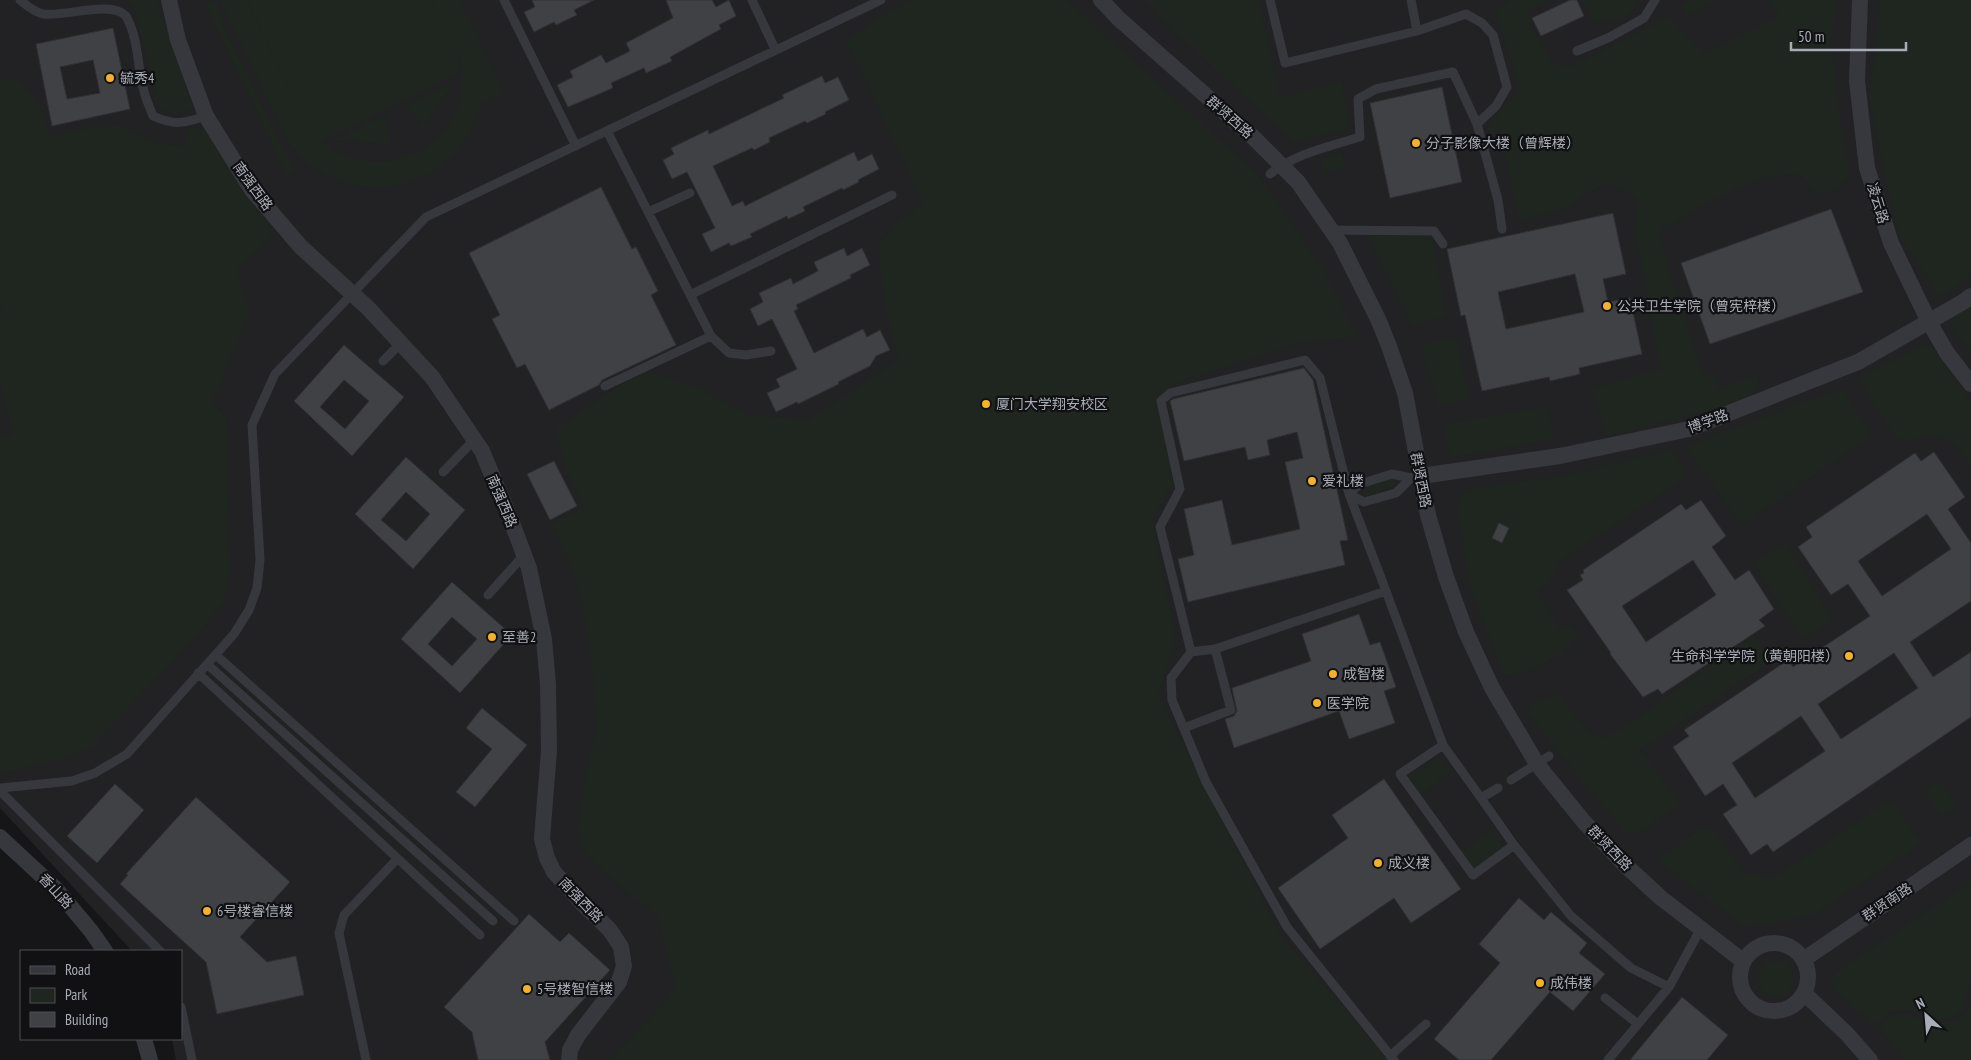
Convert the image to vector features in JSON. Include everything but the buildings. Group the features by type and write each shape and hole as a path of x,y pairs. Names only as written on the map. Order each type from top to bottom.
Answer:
{"street":[{"name":"南强西路","path":"169,0 178,40 206,116 252,190 301,246 353,295 432,377 482,451 529,568 544,638 548,685 549,750 542,839 547,858 554,872 610,930 621,946 624,966 619,982 578,1035 570,1050 569,1060"},
{"name":"群贤西路","path":"1101,0 1119,19 1254,138 1276,170 1298,182 1340,244 1390,346 1405,393 1416,477 1446,577 1466,632 1492,688 1584,822 1623,863 1661,898 1743,961"},
{"name":"凌云路","path":"1860,0 1858,81 1868,168 1891,243 1929,322 1947,353 1971,384"},
{"name":"博学路","path":"1416,477 1560,456 1689,429 1858,362 1929,322 1968,295"},
{"name":"香山路","path":"0,837 56,888 104,950"},
{"name":"群贤南路","path":"1803,960 1971,845"},
{"path":"1769,943 1781,943 1792,948 1803,960 1808,976 1804,994 1794,1005 1783,1010 1766,1011 1755,1006 1743,994 1739,972 1743,961 1752,950 1769,943"},
{"path":"1804,994 1847,1034 1870,1060"},
{"path":"144,1040 150,1060"}],"lane":[{"path":"20,0 31,9 43,14 99,5 115,6 125,14 131,28 144,90 153,116 168,123 184,123 206,116"},
{"path":"504,0 576,146"},
{"path":"752,0 775,50"},
{"path":"0,789 72,781 95,772 121,758 127,754 234,634 249,610 257,588 260,560 252,426 275,374 426,217 881,0"},
{"path":"1270,0 1285,63 1417,32 1466,14 1482,23 1493,35 1507,87 1496,106 1477,124"},
{"path":"1411,0 1417,32"},
{"path":"1577,51 1610,37 1644,18 1655,0"},
{"path":"1276,170 1309,152 1360,138 1358,99 1376,89 1453,72 1477,124 1498,200 1502,229"},
{"path":"607,131 711,336 728,353 746,355 772,351"},
{"path":"648,212 690,193"},
{"path":"690,295 892,195"},
{"path":"1330,230 1434,231 1443,244"},
{"path":"605,386 711,336"},
{"path":"382,362 401,343"},
{"path":"1191,652 1160,527 1180,489 1161,401 1170,393 1305,360 1320,378 1349,494 1443,745 1514,845 1571,916 1631,968 1669,987"},
{"path":"443,472 474,440"},
{"path":"1349,494 1360,484 1392,474 1416,477"},
{"path":"1349,494 1364,502 1396,493 1416,477"},
{"path":"488,595 524,555"},
{"path":"1386,591 1215,649 1191,652 1172,678 1172,700 1206,782 1288,927 1392,1058 1426,1024"},
{"path":"1184,728 1231,710 1215,649"},
{"path":"216,655 514,921"},
{"path":"207,664 493,922"},
{"path":"198,673 480,935"},
{"path":"271,742 281,732"},
{"path":"1443,745 1400,774 1473,875 1514,845"},
{"path":"1510,780 1543,760"},
{"path":"1481,798 1498,788"},
{"path":"0,789 159,950"},
{"path":"386,848 398,837"},
{"path":"366,1060 339,933 344,915 397,859"},
{"path":"1608,1060 1669,987 1701,928"},
{"path":"1605,998 1638,1024"},
{"path":"182,1012 192,1060"}],"shaded area":[{"name":"厦门大学翔安校区","path":"0,0 1971,0 1971,1060 176,1060 172,1040 182,1040 182,950 131,950 0,808"}],"green space":[{"path":"126,0 157,0 193,108 174,114 161,110 156,98 134,7"},
{"path":"215,0 223,18 221,20 296,171 287,175 205,4"},
{"path":"220,0 246,0 304,120 247,0 432,0 440,15 433,0 460,0 504,93 481,104 468,135 449,159 424,176 396,185 367,187 338,180 311,166 288,142","holes":["457,53 462,71 462,85 455,113 443,132 426,147 406,157 385,161 362,161 341,154 321,141 460,72"]},
{"path":"912,0 1067,0 1257,174 1323,269 1357,337 1298,343 1180,381 1165,392 1178,476 1152,519 1176,640 1158,696 1282,937 1389,1060 611,1060 675,990 659,918 599,868 585,853 578,832 585,775 597,727 593,678 583,607 573,571 551,524 584,507 567,472 555,430 643,370 700,389 749,415 809,420 899,359 885,302 879,245 898,220 923,204 852,52 844,41 893,9"},
{"path":"1145,0 1259,0 1280,97 1342,82 1350,130 1293,141 1172,29"},
{"path":"1511,0 1550,0 1528,11 1531,24 1551,61 1567,68 1668,17 1704,53 1780,17 1769,0 1837,0 1831,34 1836,92 1850,175 1838,188 1819,196 1798,173 1758,179 1698,208 1659,232 1672,280 1704,375 1715,373 1718,389 1757,375 1759,384 1748,400 1607,437 1590,389 1661,369 1635,230 1638,200 1607,182 1563,210 1519,220 1500,131 1488,130 1490,122 1518,91 1511,58 1495,10"},
{"path":"1580,0 1634,0 1637,5 1624,19 1595,22"},
{"path":"1691,0 1718,0 1686,16 1681,5"},
{"path":"1879,0 1971,0 1971,275 1940,297 1898,235 1869,100 1878,27"},
{"path":"16,77 38,103 50,137 83,129 118,125 158,143 185,147 187,128 207,129 275,234 237,269 250,313 213,401 226,419 230,573 224,603 194,639 93,746 62,759 0,774 0,438 13,435 0,385 0,313 3,311 0,300 0,80"},
{"path":"450,82 453,82 453,86 450,87 424,127 406,105 448,85"},
{"path":"384,116 390,145 343,139 341,141 337,140 338,136 342,137"},
{"path":"1341,153 1345,167 1324,173 1321,159"},
{"path":"1409,231 1432,236 1446,316 1412,326 1365,232"},
{"path":"1971,303 1971,351 1956,335 1950,321"},
{"path":"1442,339 1457,340 1469,399 1438,406 1421,346"},
{"path":"1925,344 1934,349 1971,401 1971,466 1958,448 1944,438 1927,436 1905,441 1894,436 1858,378"},
{"path":"1841,389 1869,428 1866,440 1741,525 1685,446"},
{"path":"1548,406 1554,439 1450,458 1444,424"},
{"path":"1672,449 1686,470 1684,478 1558,563 1550,582 1536,591 1560,629 1572,625 1577,637 1567,648 1546,662 1524,672 1504,675 1469,585 1457,503 1461,494 1472,489 1574,474"},
{"path":"1394,478 1396,486 1364,497 1362,489"},
{"path":"1786,543 1833,620 1802,639 1754,563"},
{"path":"1755,635 1770,662 1640,750 1682,804 1633,835 1625,833 1525,710 1542,699 1561,697 1589,733 1601,738 1621,729"},
{"path":"1439,756 1451,773 1420,795 1408,777"},
{"path":"1940,780 1958,806 1941,817 1924,791"},
{"path":"1885,802 1894,803 1922,843 1813,915 1745,927 1656,859 1705,826 1712,828 1744,872 1773,878"},
{"path":"1492,830 1504,848 1472,870 1460,852"},
{"path":"1971,882 1971,983 1967,990 1962,1010 1948,1018 1938,1019 1909,1010 1899,1010 1888,1013 1876,1023 1851,1007 1835,991 1830,983 1838,970"},
{"path":"1776,961 1783,962 1789,966 1793,972 1793,986 1789,992 1783,996 1776,997 1769,996 1763,992 1759,986 1758,979 1759,972 1763,966 1769,962"},
{"path":"1971,992 1971,1060 1906,1060 1878,1027 1892,1016 1901,1014 1932,1023 1950,1023 1968,1010"}],"place":[{"name":"毓秀4","path":"110,78"},
{"name":"分子影像大楼（曾辉楼）","path":"1416,143"},
{"name":"公共卫生学院（曾宪梓楼）","path":"1607,306"},
{"name":"厦门大学翔安校区","path":"986,404"},
{"name":"爱礼楼","path":"1312,481"},
{"name":"至善2","path":"492,637"},
{"name":"生命科学学院（黄朝阳楼）","path":"1849,656"},
{"name":"成智楼","path":"1333,674"},
{"name":"医学院","path":"1317,703"},
{"name":"成义楼","path":"1378,863"},
{"name":"6号楼睿信楼","path":"207,911"},
{"name":"成伟楼","path":"1540,983"},
{"name":"5号楼智信楼","path":"527,989"}]}
